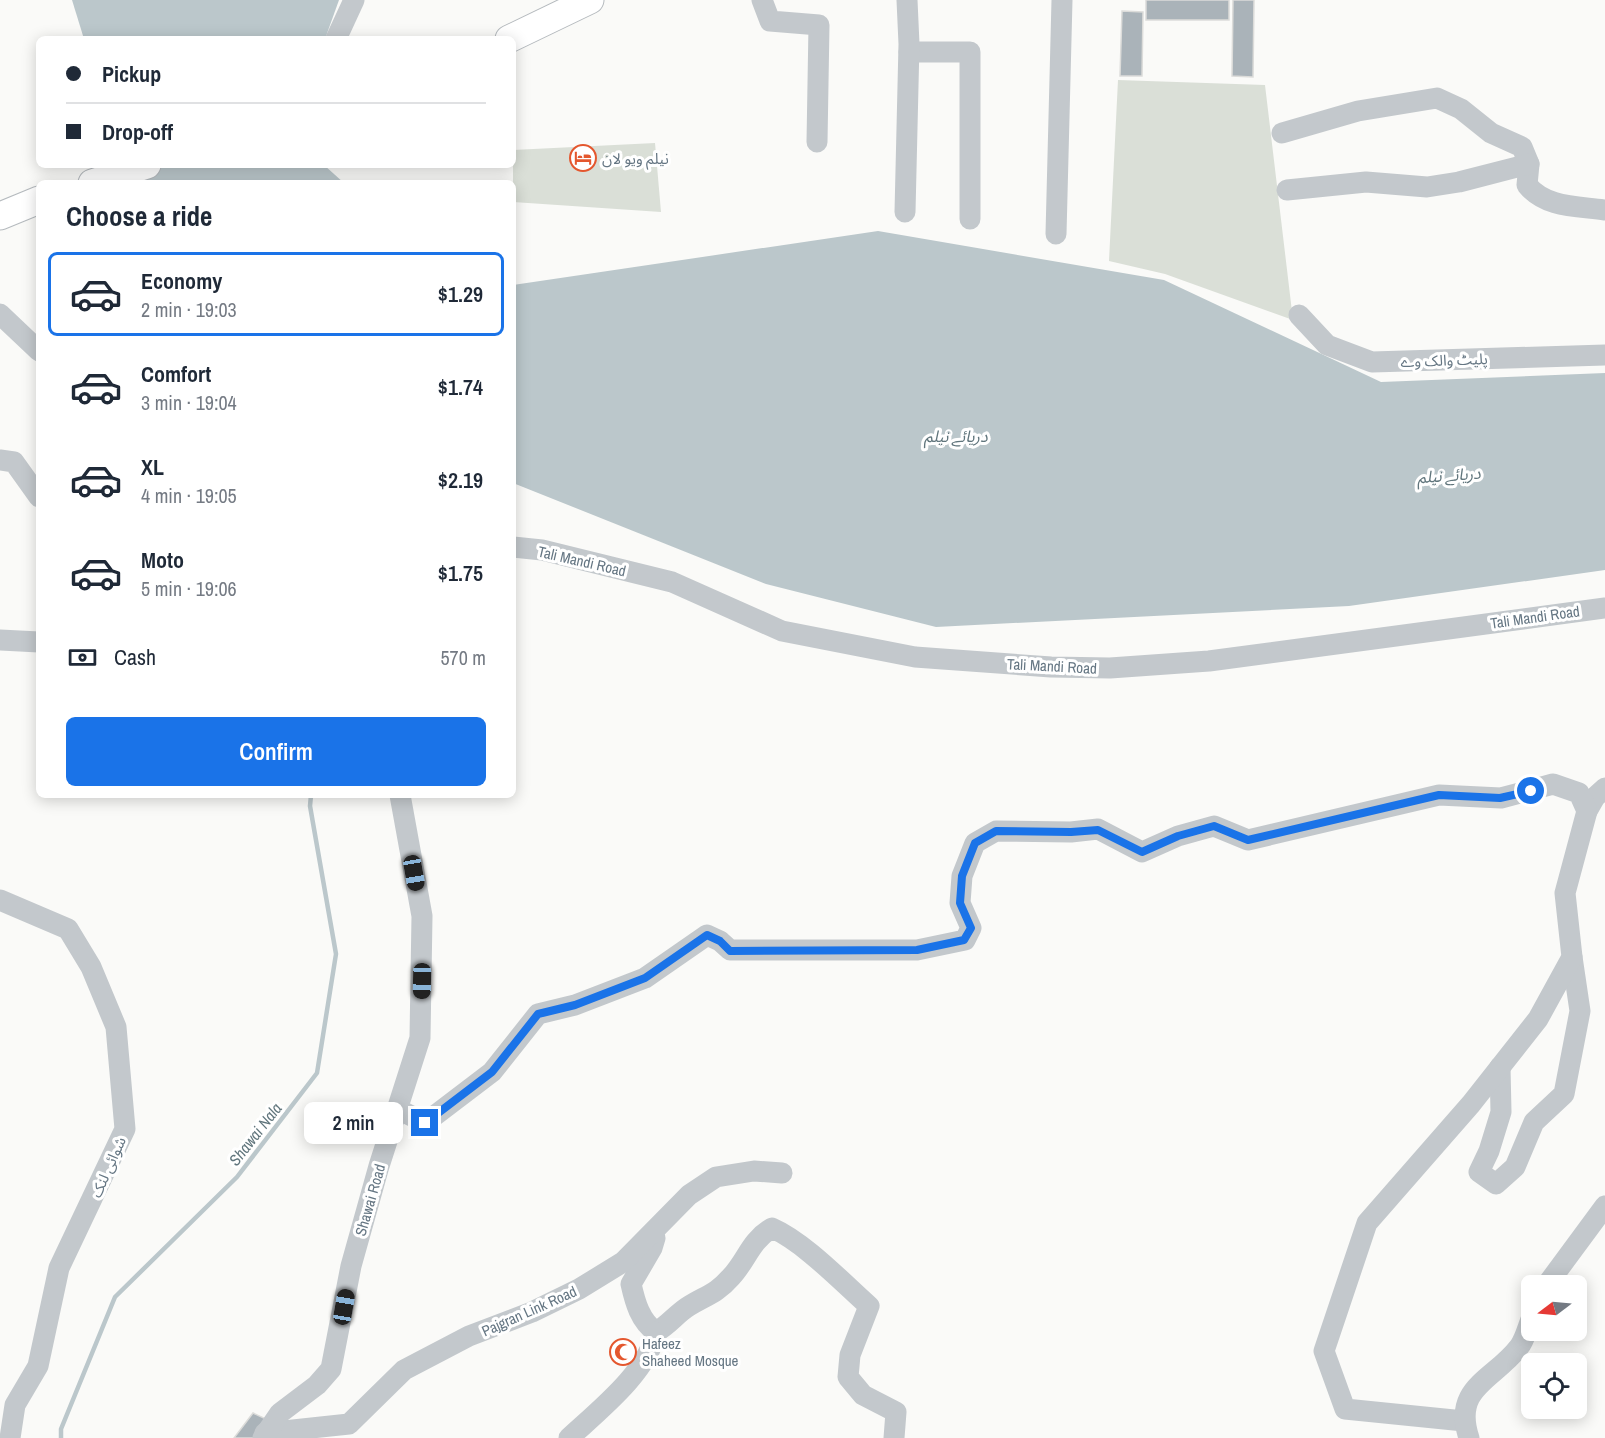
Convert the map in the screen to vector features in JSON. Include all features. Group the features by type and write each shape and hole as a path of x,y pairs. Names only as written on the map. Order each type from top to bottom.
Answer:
{"main road":[{"path":"516,36 590,0"},
{"path":"101,180 138,168"}],"street":[{"path":"337,36 354,0"},
{"path":"762,0 770,21 819,25 817,142"},
{"path":"905,212 909,52 907,0"},
{"path":"1056,234 1062,0"},
{"path":"909,52 970,52 970,219"},
{"path":"1281,133 1358,111 1437,98 1461,110 1491,133 1522,147 1528,164 1527,185 1535,195 1562,206 1605,210"},
{"path":"1287,190 1366,182 1427,187 1459,182 1528,164"},
{"path":"0,314 36,348"},
{"name":"پلیٹ والک وے","path":"1299,315 1327,345 1372,362 1605,355"},
{"path":"0,460 14,462 36,493"},
{"name":"Tali Mandi Road","path":"516,547 542,550 672,582 782,631 915,657 1051,667 1110,668 1209,661 1605,608"},
{"path":"0,640 36,642"},
{"path":"398,1109 425,1123 492,1072 538,1014 575,1005 645,978 707,935 720,941 730,951 917,950 964,940 971,928 960,903 962,876 975,843 996,831 1098,830 1142,852 1178,836 1214,826 1248,840 1439,795 1500,798 1553,784 1579,793 1587,811"},
{"path":"1500,1067 1501,1112 1490,1151 1479,1172 1496,1184 1515,1167 1534,1122 1564,1094 1580,1011 1565,893 1587,811 1595,796 1605,788"},
{"name":"Shawai Road","path":"264,1436 280,1413 317,1385 331,1369 351,1266 379,1166 420,1038 422,916 401,798"},
{"name":"شوائی لنک","path":"0,900 68,929 91,967 116,1027 125,1129 59,1268 38,1366 15,1405 10,1438"},
{"path":"1523,1341 1521,1346 1472,1392 1466,1429 1345,1409 1324,1351 1367,1224 1538,1019 1572,957"},
{"name":"Pajgran Link Road","path":"264,1436 347,1431 404,1370 469,1336 532,1312 579,1289 623,1262 689,1195 716,1178 754,1171 782,1173"},
{"path":"1554,1275 1605,1206"},
{"path":"656,1332 650,1328 637,1309 631,1284 652,1248 659,1226"},
{"path":"656,1332 668,1325 687,1307 713,1295 733,1276 759,1236 772,1228 781,1232 869,1306 850,1355 848,1377 863,1395 896,1412 894,1438"},
{"path":"569,1438 639,1368 654,1345 656,1332"}],"shaded area":[{"path":"1118,80 1265,85 1293,320 1165,274 1109,261"},
{"path":"655,143 661,212 516,202 516,180 513,180 513,168 516,168 516,150"}],"water":[{"path":"72,0 339,0 326,36 83,36"},
{"path":"116,168 327,168 341,180 118,180"},
{"name":"دریائے نیلم","path":"878,231 1164,280 1381,382 1605,373 1605,570 1349,606 936,627 766,584 516,484 516,285"}],"building":[{"path":"1146,0 1229,0 1229,20 1146,20"},
{"path":"1233,0 1254,0 1253,77 1232,76"},
{"path":"1122,11 1143,12 1142,76 1120,76"},
{"path":"253,1413 266,1419 257,1438 234,1438"}],"waterway":[{"name":"Shawai Nala","path":"61,1438 61,1429 115,1297 237,1177 317,1073 336,954 310,806 311,798"}],"place":[{"name":"نیلم ویو لان","path":"583,158"},
{"name":"Hafeez Shaheed Mosque","path":"623,1352"}],"route":[{"path":"425,1123 492,1072 538,1014 575,1005 645,978 707,935 720,941 730,951 917,950 964,940 971,928 960,903 962,876 975,843 996,831 1098,830 1142,852 1178,836 1214,826 1248,840 1439,795 1500,798 1531,791"}]}
